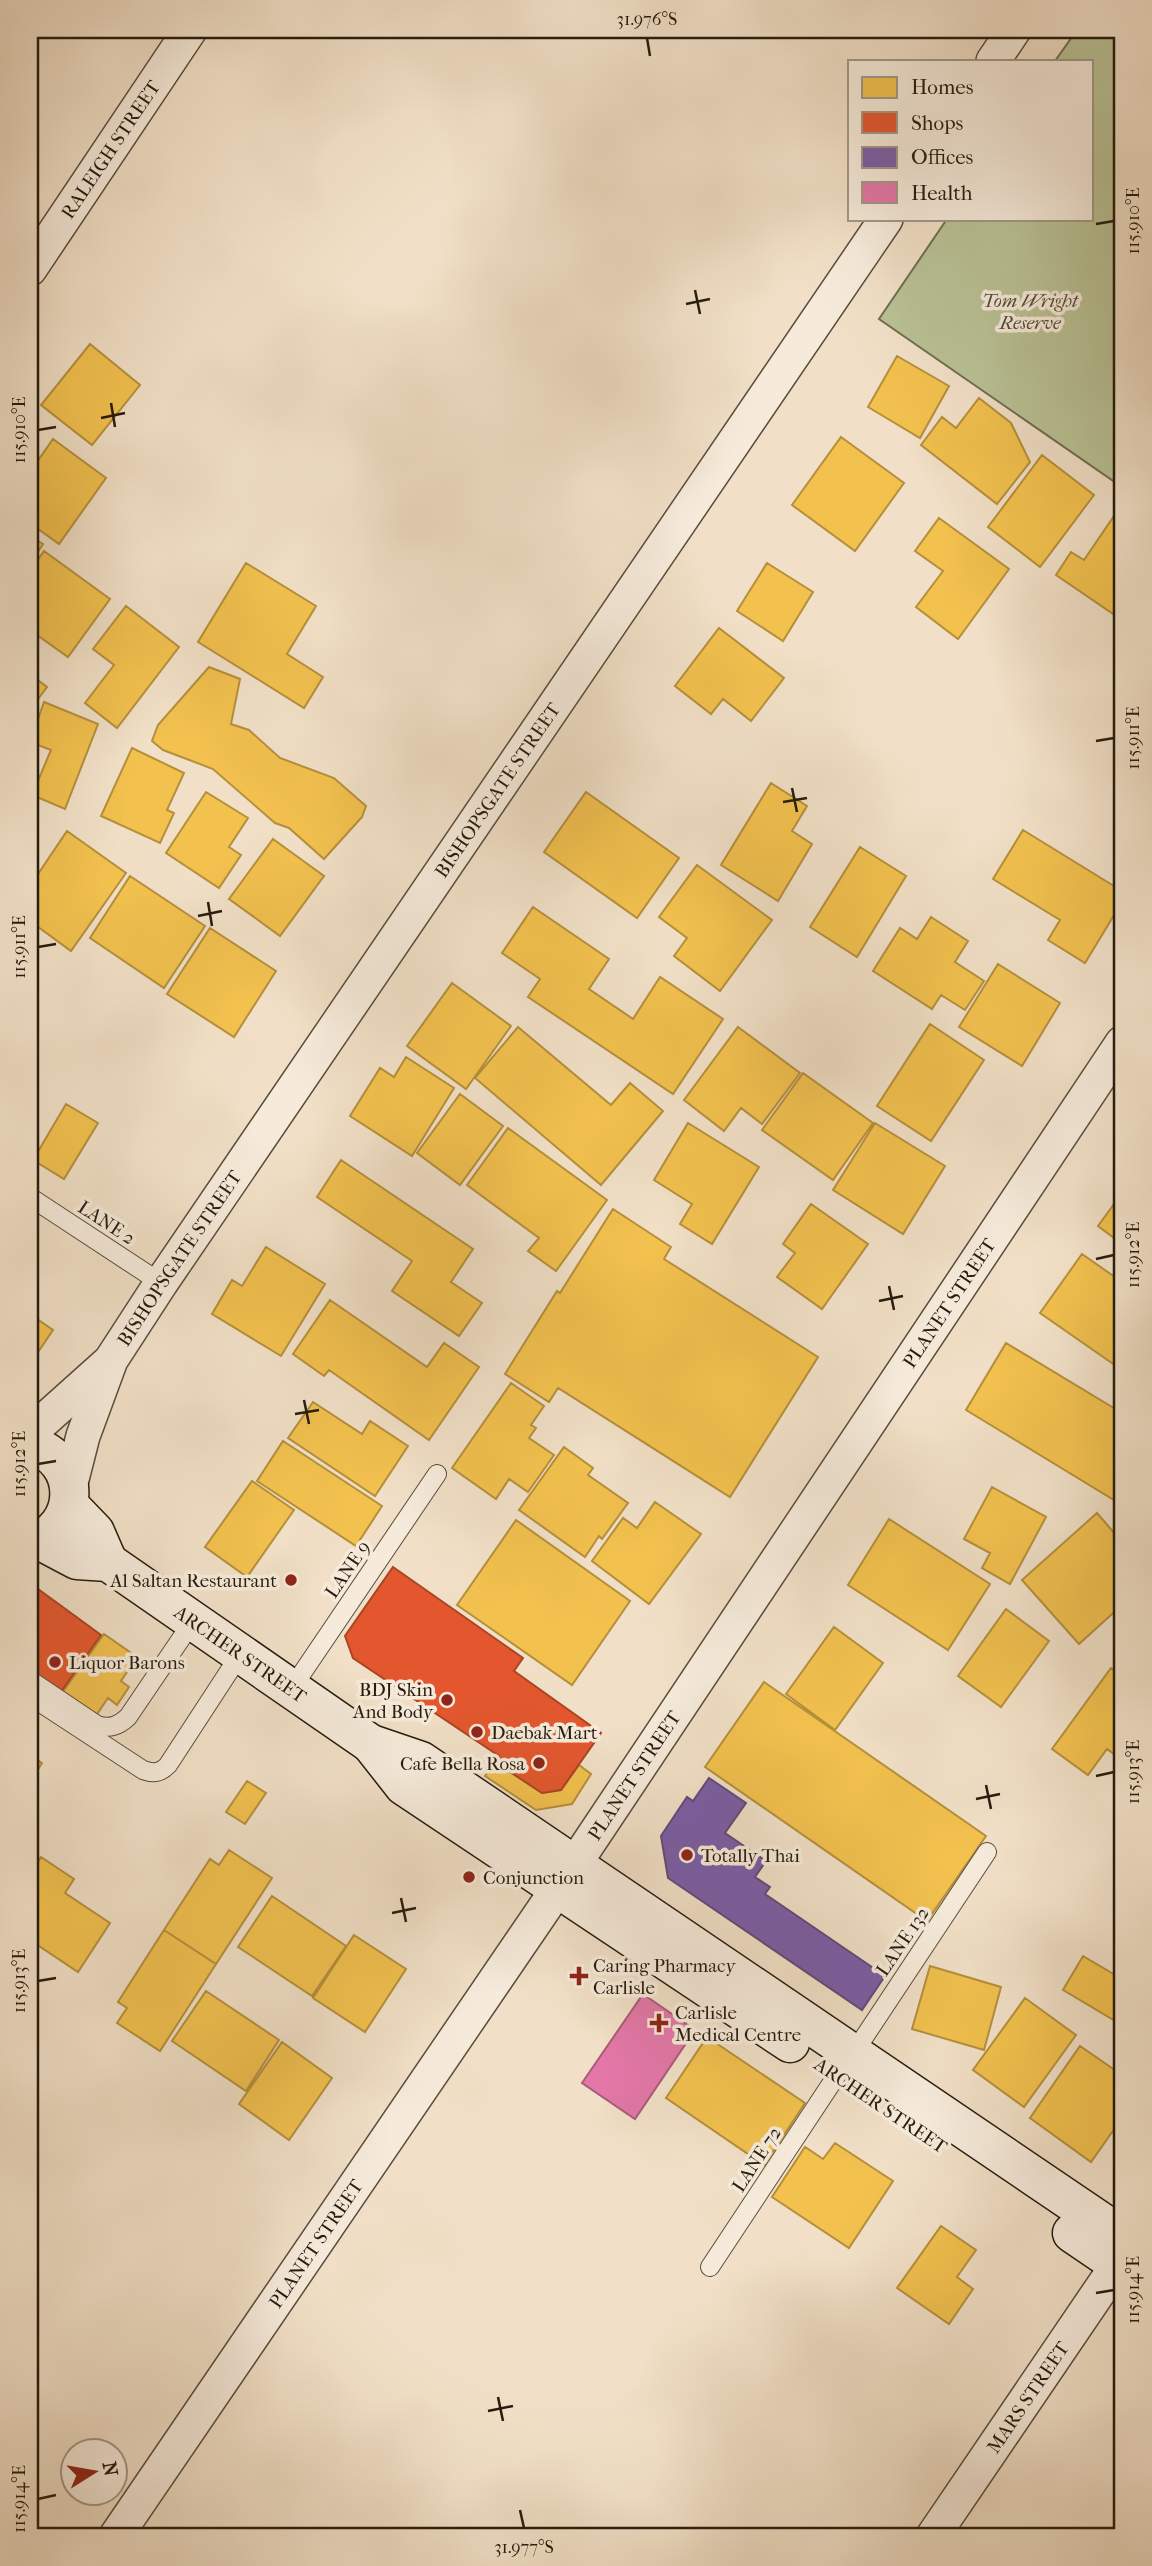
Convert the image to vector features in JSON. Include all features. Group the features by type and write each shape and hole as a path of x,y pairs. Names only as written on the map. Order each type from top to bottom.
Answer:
{"main road":[{"path":"30,1445 43,1448 61,1465 69,1496 95,1532 108,1562"},
{"path":"35,1543 55,1530 64,1519 69,1496"},
{"name":"ARCHER STREET","path":"35,1543 76,1560 108,1562 371,1744 404,1786 565,1876 845,2065 1121,2257"}],"street":[{"name":"RALEIGH STREET","path":"30,269 190,30"},
{"path":"994,60 1014,30"},
{"name":"BISHOPSGATE STREET","path":"69,1496 83,1436 111,1360 885,220"},
{"name":"PLANET STREET","path":"116,2536 565,1876 1122,1043"},
{"name":"BISHOPSGATE STREET","path":"30,1433 111,1360"},
{"name":"MARS STREET","path":"933,2536 1121,2257"}],"lane":[{"name":"LANE 2","path":"30,1197 162,1283"},
{"name":"LANE 9","path":"292,1688 437,1474"},
{"path":"30,1680 97,1725 107,1728 119,1724 128,1717 193,1621"},
{"path":"30,1696 153,1774 169,1765 241,1654"},
{"name":"LANE 132","path":"845,2065 988,1852"},
{"name":"LANE 72","path":"710,2267 845,2065"}],"green space":[{"name":"Tom Wright Reserve","path":"1077,30 1122,30 1122,487 879,319 946,220 1092,220 1092,60 1056,60"}],"building: Homes":[{"path":"90,344 140,385 92,445 41,405"},
{"path":"897,356 949,386 920,438 868,407"},
{"path":"979,398 1011,423 1030,462 997,504 921,445 942,417 956,428"},
{"path":"841,437 904,483 855,551 792,505"},
{"path":"53,439 106,478 59,544 30,523 30,472"},
{"path":"1042,455 1094,495 1040,567 988,527"},
{"path":"1114,516 1122,522 1122,620 1056,575 1071,552 1084,560"},
{"path":"939,518 1009,569 958,639 916,607 943,571 915,551"},
{"path":"30,536 43,544 30,564"},
{"path":"44,551 110,599 68,657 30,630 30,571"},
{"path":"246,563 316,606 287,654 323,677 304,708 198,642"},
{"path":"767,563 813,592 783,641 737,611"},
{"path":"126,606 179,647 117,728 85,703 114,665 93,649"},
{"path":"719,628 784,678 751,721 723,699 711,714 675,686"},
{"path":"209,667 240,679 231,724 249,730 280,758 334,778 366,806 362,817 324,859 289,828 275,823 213,769 163,750 152,741 158,725"},
{"path":"30,674 47,687 30,710"},
{"path":"44,702 98,724 65,809 32,795 51,750 30,742"},
{"path":"132,748 184,773 167,810 174,813 160,843 101,816"},
{"path":"771,783 807,806 792,831 812,844 778,901 721,865"},
{"path":"206,792 248,818 229,847 241,855 219,888 166,853"},
{"path":"586,792 679,858 637,918 544,852"},
{"path":"1023,830 1122,891 1122,902 1085,963 1048,940 1060,920 993,879"},
{"path":"67,831 126,873 71,951 30,921 30,886"},
{"path":"273,839 324,876 280,936 229,899"},
{"path":"860,847 906,876 857,957 810,927"},
{"path":"697,865 772,920 720,991 674,956 687,938 659,917"},
{"path":"130,876 205,926 164,988 90,938"},
{"path":"533,907 609,959 589,989 633,1019 660,977 723,1019 673,1094 528,997 540,979 502,953"},
{"path":"931,917 968,941 955,962 984,981 965,1010 941,995 932,1009 873,971 900,928 917,939"},
{"path":"210,928 276,971 234,1037 167,994"},
{"path":"998,964 1060,1003 1022,1066 959,1027"},
{"path":"452,983 511,1026 466,1089 407,1046"},
{"path":"930,1024 984,1060 931,1141 877,1106"},
{"path":"518,1027 611,1105 630,1083 663,1111 601,1185 475,1078"},
{"path":"738,1027 800,1073 762,1124 741,1108 724,1131 684,1100"},
{"path":"406,1057 454,1088 412,1156 350,1116 380,1068 394,1077"},
{"path":"803,1073 873,1123 833,1180 762,1130"},
{"path":"460,1094 503,1126 460,1185 417,1153"},
{"path":"30,1099 36,1103 30,1115"},
{"path":"66,1104 98,1123 64,1179 33,1160"},
{"path":"688,1123 759,1167 712,1244 680,1224 692,1204 654,1180"},
{"path":"875,1123 945,1166 903,1234 833,1190"},
{"path":"508,1128 607,1200 556,1271 528,1251 539,1238 467,1185"},
{"path":"341,1160 473,1249 451,1282 482,1303 459,1336 392,1291 412,1261 317,1197"},
{"path":"1122,1193 1122,1244 1098,1226"},
{"path":"811,1204 868,1244 822,1309 777,1277 795,1253 783,1244"},
{"path":"613,1209 671,1247 664,1259 818,1357 730,1497 558,1388 549,1402 505,1374"},
{"path":"266,1247 325,1284 281,1356 212,1314 232,1280 242,1286"},
{"path":"1082,1254 1122,1282 1122,1358 1116,1366 1040,1313"},
{"path":"330,1300 427,1367 444,1343 479,1367 429,1440 329,1370 324,1376 293,1354"},
{"path":"30,1314 53,1330 30,1364"},
{"path":"1006,1343 1122,1413 1122,1505 966,1410"},
{"path":"511,1383 544,1406 531,1425 536,1428 529,1438 554,1455 528,1492 509,1479 496,1499 452,1468"},
{"path":"313,1402 362,1434 370,1421 408,1446 375,1496 288,1438"},
{"path":"283,1441 382,1506 356,1546 257,1481"},
{"path":"564,1447 593,1468 588,1475 628,1503 602,1539 599,1536 585,1557 519,1510"},
{"path":"252,1481 294,1510 247,1577 205,1547"},
{"path":"992,1487 1046,1517 1010,1584 982,1568 990,1553 964,1539"},
{"path":"655,1502 701,1534 649,1604 592,1561 623,1518 637,1528"},
{"path":"1097,1513 1122,1542 1122,1605 1079,1644 1022,1580"},
{"path":"889,1519 990,1584 948,1650 848,1585"},
{"path":"516,1520 630,1601 572,1685 457,1605"},
{"path":"1006,1609 1049,1641 1001,1707 958,1676"},
{"path":"834,1627 883,1663 835,1730 786,1694"},
{"path":"104,1634 137,1657 121,1681 129,1687 117,1705 108,1698 95,1717 62,1693"},
{"path":"1111,1668 1122,1676 1122,1760 1107,1749 1088,1775 1052,1749"},
{"path":"764,1682 986,1836 927,1921 705,1767"},
{"path":"30,1755 42,1763 30,1782"},
{"path":"495,1762 542,1793 561,1790 579,1765 591,1774 572,1804 536,1810 485,1776"},
{"path":"247,1781 266,1793 245,1824 226,1812"},
{"path":"229,1850 272,1878 216,1964 164,1930 210,1859 219,1865"},
{"path":"41,1857 74,1879 65,1893 110,1923 78,1972 30,1940 30,1875"},
{"path":"272,1896 346,1946 312,1996 238,1947"},
{"path":"164,1930 216,1964 160,2051 117,2023 127,2008 118,2002"},
{"path":"354,1935 406,1969 365,2032 313,1998"},
{"path":"1083,1956 1122,1979 1122,2025 1063,1990"},
{"path":"930,1966 1001,1987 984,2050 912,2029"},
{"path":"206,1991 279,2040 246,2091 172,2041"},
{"path":"1025,1998 1076,2035 1024,2107 973,2070"},
{"path":"707,2037 805,2103 764,2165 666,2098"},
{"path":"282,2042 332,2078 289,2140 239,2104"},
{"path":"1080,2046 1122,2075 1122,2118 1091,2162 1030,2118"},
{"path":"835,2143 893,2181 849,2248 772,2197 805,2147 823,2159"},
{"path":"941,2226 976,2250 957,2277 973,2289 949,2324 897,2288"}],"building: Shops":[{"path":"393,1567 523,1658 514,1671 601,1733 561,1790 542,1793 495,1762 499,1756 353,1658 345,1636"},
{"name":"Liquor Barons","path":"34,1586 101,1635 46,1713 30,1702 30,1587"}],"building: Offices":[{"path":"709,1778 746,1803 725,1833 766,1861 755,1877 770,1887 765,1894 885,1976 862,2010 668,1878 661,1836 687,1797 693,1801"}],"building: Health":[{"path":"643,1994 695,2030 635,2119 582,2083"}],"place":[{"name":"Al Saltan Restaurant","path":"291,1580"},
{"name":"Liquor Barons","path":"55,1662"},
{"name":"BDJ Skin And Body","path":"447,1700"},
{"name":"Daebak Mart","path":"477,1732"},
{"name":"Cafe Bella Rosa","path":"539,1763"},
{"name":"Totally Thai","path":"687,1855"},
{"name":"Conjunction","path":"469,1877"},
{"name":"Caring Pharmacy Carlisle","path":"579,1976"},
{"name":"Carlisle Medical Centre","path":"659,2023"}]}
